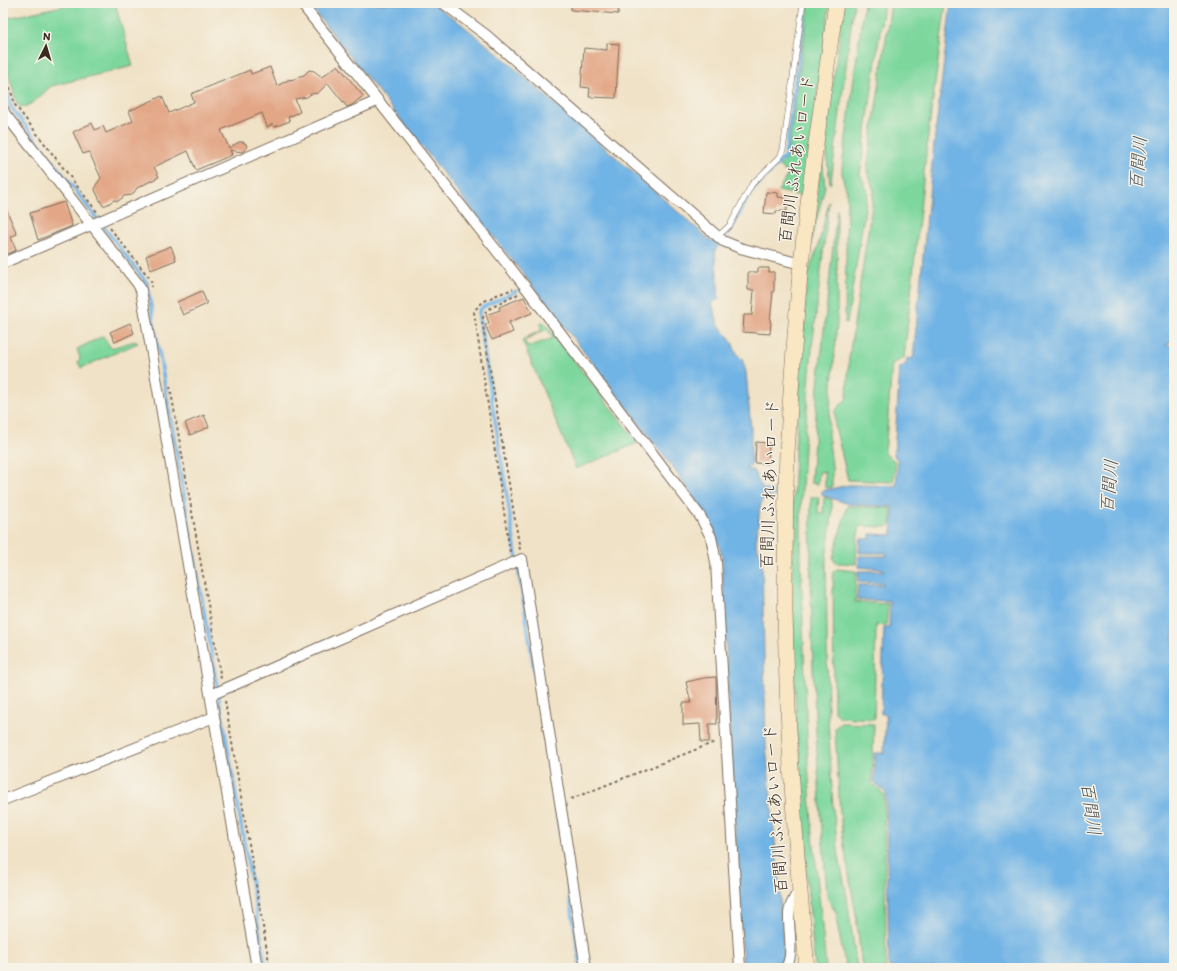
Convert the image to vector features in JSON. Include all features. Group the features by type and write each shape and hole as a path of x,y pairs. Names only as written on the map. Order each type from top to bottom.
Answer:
{"street":[{"path":"301,3 525,287 700,516 711,537 716,562 740,968"},
{"path":"443,3 486,35 722,241 740,248 801,264"},
{"name":"百間川ふれあいロード","path":"807,968 799,890 791,773 786,660 785,559 788,441 792,368 801,264 810,186 836,3"},
{"path":"3,263 377,101"},
{"path":"3,109 5,114 100,222 141,290 218,692 214,717 257,968"},
{"path":"218,692 517,561 560,803 586,968"},
{"path":"3,800 214,717"},
{"path":"787,967 790,956 789,912 791,904 799,890"}],"lane":[{"path":"717,237 730,225 752,184 780,157 783,150 803,3"}],"path":[{"path":"3,64 15,105 100,222"},
{"path":"517,561 482,321 487,310 525,287"},
{"path":"517,561 474,312 477,306 484,302 525,287"},
{"path":"218,692 270,968"},
{"path":"560,803 713,742 726,741"}],"green space":[{"path":"76,3 115,3 133,66 51,86 34,102 24,107 19,106 16,101 3,53 3,19"},
{"path":"809,3 830,3 803,196 778,191 788,174 779,166 787,158"},
{"path":"844,3 854,3 830,184 825,140"},
{"path":"864,3 884,3 860,174 868,192 847,323 845,323 847,192 842,176 842,168"},
{"path":"891,3 946,3 928,135 904,358 892,364 885,454 896,462 893,482 848,480 835,426 835,411 847,398 849,358 874,191 867,170"},
{"path":"822,158 825,186 810,247"},
{"path":"829,202 812,348 801,506 801,567 808,763 812,823 826,968 815,968 803,841 798,764 792,612 793,503 795,450 807,277 818,247"},
{"path":"837,209 837,324 828,434 832,466 832,487 825,488 825,472 819,472 818,484 811,483 818,386"},
{"path":"544,322 638,443 576,469 522,340 542,330 540,324","holes":["547,329 553,338 528,347 524,340"]},
{"path":"103,336 111,348 135,341 138,343 81,368 78,362 80,358 77,349"},
{"path":"811,497 819,497 818,513 823,513 824,497 832,500 832,517 826,557 828,718 833,807 839,857 846,891 857,968 846,968 837,924 837,914 828,899 827,894 814,696 811,596"},
{"path":"847,506 891,508 891,524 888,527 860,526 857,539 856,564 838,563 834,561 833,558"},
{"path":"837,569 856,571 855,602 888,604 886,626 876,625 874,719 840,717 834,711 833,572"},
{"path":"841,723 874,724 872,783 884,794 886,968 862,968 856,915 840,814 835,728"}],"water":[{"path":"308,3 433,4 460,23 502,57 711,241 715,241 719,246 715,250 719,299 712,303 718,324 731,340 738,356 742,359 746,372 751,430 751,466 747,467 747,470 753,470 763,489 778,491 777,496 764,496 760,507 756,544 762,559 766,746 779,883 784,958 782,963 783,968 746,968 743,962 730,739 722,556 709,518 665,457 547,304"},
{"name":"百間川","path":"951,3 1174,3 1174,340 1166,345 1174,346 1174,968 889,968 886,793 874,782 875,753 884,753 886,714 881,714 884,628 889,628 890,601 857,600 858,585 883,585 883,583 858,582 858,571 884,571 883,569 858,567 859,556 887,556 886,553 859,553 860,539 870,539 870,534 892,535 893,507 849,504 822,495 822,491 849,485 896,486 898,461 894,455 900,367 906,364 907,358 913,359 934,144"}],"building":[{"path":"571,3 619,3 618,14 571,10"},
{"path":"607,43 619,44 616,98 589,97 590,88 581,87 584,48 607,50"},
{"path":"338,65 363,96 352,105 347,107 328,83 318,93 295,99 300,112 288,117 290,121 274,127 273,124 267,127 262,113 221,130 229,148 239,142 243,142 247,147 244,151 241,152 230,150 232,155 196,170 188,151 154,167 159,177 137,188 132,195 124,196 118,201 114,200 103,206 95,190 96,185 101,178 89,152 83,154 73,132 92,123 95,130 103,126 106,133 133,121 129,111 162,96 169,113 194,102 191,94 250,70 251,74 270,67 277,86 288,80 304,75 309,70 314,71 322,77"},
{"path":"766,192 778,193 778,197 786,198 787,211 776,211 776,214 764,213"},
{"path":"3,202 17,234 11,237 16,250 8,254 3,242"},
{"path":"64,202 72,226 38,240 30,213"},
{"path":"171,246 176,260 151,270 146,256"},
{"path":"758,268 769,268 769,272 774,272 774,291 770,334 743,332 744,315 752,315 754,290 748,290 748,272 758,272"},
{"path":"202,291 207,304 183,315 177,302"},
{"path":"524,297 532,313 509,322 513,332 492,340 485,325 489,323 486,315 500,310 499,307"},
{"path":"130,323 134,333 115,342 110,332"},
{"path":"204,415 209,427 190,435 185,423"},
{"path":"756,442 769,443 768,464 755,463"},
{"path":"716,677 717,724 709,724 709,742 701,742 700,724 683,725 683,703 691,703 686,682"}],"waterway":[{"path":"727,235 751,192 785,156 806,3"},
{"path":"3,77 11,107 147,283 266,968"},
{"path":"516,291 483,307 479,311 479,318 581,968"}]}
